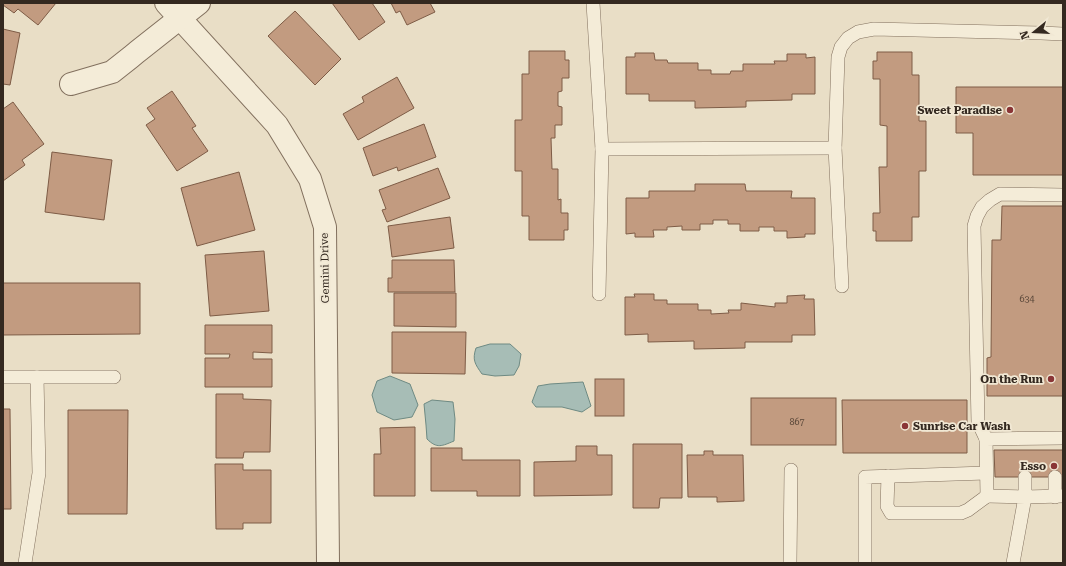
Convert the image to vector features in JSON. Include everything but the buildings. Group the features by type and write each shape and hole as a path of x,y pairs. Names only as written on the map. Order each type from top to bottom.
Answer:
{"street":[{"path":"71,84 112,72 131,58 173,11 199,3"},
{"name":"Gemini Drive","path":"173,11 277,125 310,179 325,227 328,563"}],"lane":[{"path":"593,3 602,149 599,294"},
{"path":"842,286 835,148 838,57 841,46 848,38 858,32 874,29 1063,34"},
{"path":"602,149 835,148"},
{"path":"987,496 986,439 978,422 974,226 982,207 1000,194 1063,195"},
{"path":"25,563 39,472 37,376"},
{"path":"3,377 114,377"},
{"path":"986,439 1025,444 1058,442"},
{"path":"790,563 791,470"},
{"path":"865,563 865,477 986,473"},
{"path":"888,476 887,506 891,513 961,513 968,510 987,496 1059,496 1055,477"},
{"path":"1013,563 1025,497 1025,477"}],"water":[{"path":"490,344 510,344 521,354 519,366 514,375 495,376 482,374 475,362 474,356 476,348"},
{"path":"390,376 410,384 418,405 412,417 394,420 377,412 372,395 377,381"},
{"path":"583,382 591,406 582,412 562,407 536,407 532,402 538,386"},
{"path":"432,400 453,402 455,419 454,441 440,446 427,439 424,404"}],"place":[{"name":"Sweet Paradise","path":"1010,110"},
{"name":"On the Run","path":"1051,379"},
{"name":"Sunrise Car Wash","path":"905,426"},
{"name":"Esso","path":"1054,466"}]}
